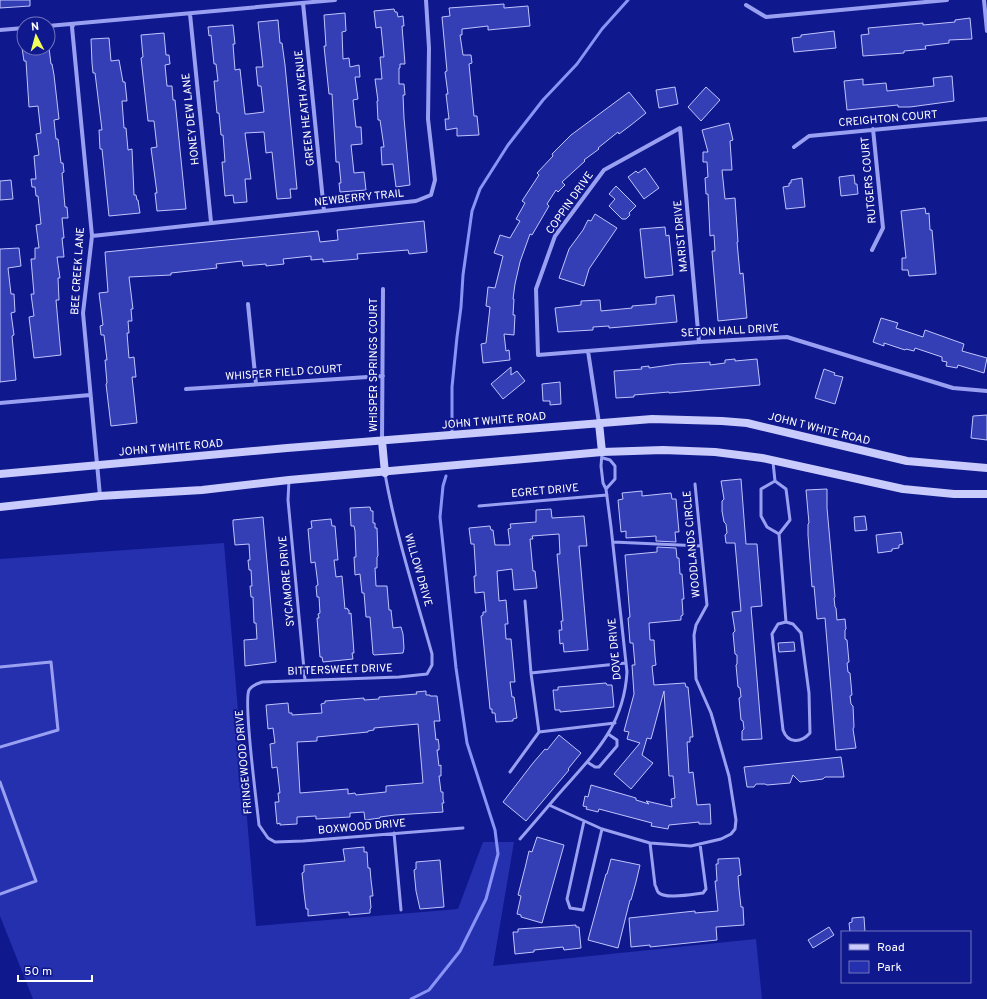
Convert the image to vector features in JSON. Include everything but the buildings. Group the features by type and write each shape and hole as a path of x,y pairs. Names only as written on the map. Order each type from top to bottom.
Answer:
{"main road":[{"name":"JOHN T WHITE ROAD","path":"0,474 287,448 652,418 747,423 900,460 987,468"},
{"path":"599,423 602,455"},
{"path":"382,441 385,473"},
{"path":"0,506 100,496 202,490 289,480 663,450 715,452 773,460 903,489 954,494 987,494"}],"street":[{"path":"56,25 334,0"},
{"name":"NEWBERRY TRAIL","path":"92,236 416,201 431,196 435,180 428,119 429,48 426,0"},
{"path":"746,5 766,17 947,0"},
{"path":"984,0 987,31"},
{"name":"GREEN HEATH AVENUE","path":"303,3 324,211"},
{"name":"HONEY DEW LANE","path":"190,14 211,222"},
{"name":"BEE CREEK LANE","path":"74,24 72,26 92,236 83,314 100,496"},
{"path":"0,30 16,29"},
{"name":"CREIGHTON COURT","path":"794,147 809,136 987,119"},
{"name":"MARIST DRIVE","path":"680,128 699,342"},
{"name":"COPPIN DRIVE","path":"538,355 536,289 555,236 604,170 680,128"},
{"name":"RUTGERS COURT","path":"872,250 883,228 873,129"},
{"name":"WHISPER SPRINGS COURT","path":"382,441 383,289"},
{"path":"248,304 256,384"},
{"name":"SETON HALL DRIVE","path":"538,355 699,342 787,337 953,388 987,391"},
{"path":"588,351 599,423"},
{"name":"WHISPER FIELD COURT","path":"186,389 383,376"},
{"path":"0,402 90,395"}],"lane":[{"path":"606,489 615,479 615,466 610,460 602,455 601,466 603,482 607,494"},
{"path":"773,460 775,481 786,489 790,520 779,534 786,622"},
{"name":"WILLOW DRIVE","path":"385,473 391,507 432,654 432,665 428,671"},
{"name":"SYCAMORE DRIVE","path":"289,480 288,500 305,680"},
{"path":"775,481 761,489 761,516 767,528 779,534"},
{"name":"WOODLANDS CIRCLE","path":"549,805 602,829 650,843 691,846 720,839 731,834 735,829 736,820 729,776 711,713 696,679 694,635 696,625 707,605 695,484"},
{"name":"EGRET DRIVE","path":"479,506 607,494"},
{"name":"DOVE DRIVE","path":"520,839 587,762 608,734 614,723 626,690 626,663 607,494"},
{"path":"613,542 701,546"},
{"path":"510,772 538,732 525,601"},
{"path":"786,622 793,624 801,633 809,694 810,733 806,738 801,740 790,740 785,737 783,730 772,634 778,624 786,622"},
{"path":"0,667 51,662 58,730 0,747"},
{"path":"531,673 626,663"},
{"name":"BITTERSWEET DRIVE","path":"252,686 262,682 398,677 427,674 428,671"},
{"name":"FRINGEWOOD DRIVE","path":"252,686 248,691 248,714 259,825 266,835"},
{"path":"538,732 614,723"},
{"path":"587,762 595,768 599,767 617,746 617,740 608,734"},
{"path":"0,782 36,880 0,894"},
{"path":"584,821 567,899 570,908 583,910 602,829"},
{"name":"BOXWOOD DRIVE","path":"266,835 275,842 464,828"},
{"path":"394,833 401,910"},
{"path":"650,843 657,891 661,894 669,896 703,893 706,889 700,844"}],"green space":[{"path":"224,543 256,926 458,909 483,842 514,842 493,966 756,939 762,999 33,999 0,916 0,559"}],"waterway":[{"path":"452,431 452,387 463,275 472,211 480,189 508,145 543,100 577,64 602,29 628,0"},
{"path":"411,999 429,990 460,951 486,899 498,854 495,830 467,743 456,668 440,517 443,486 446,476"}]}
